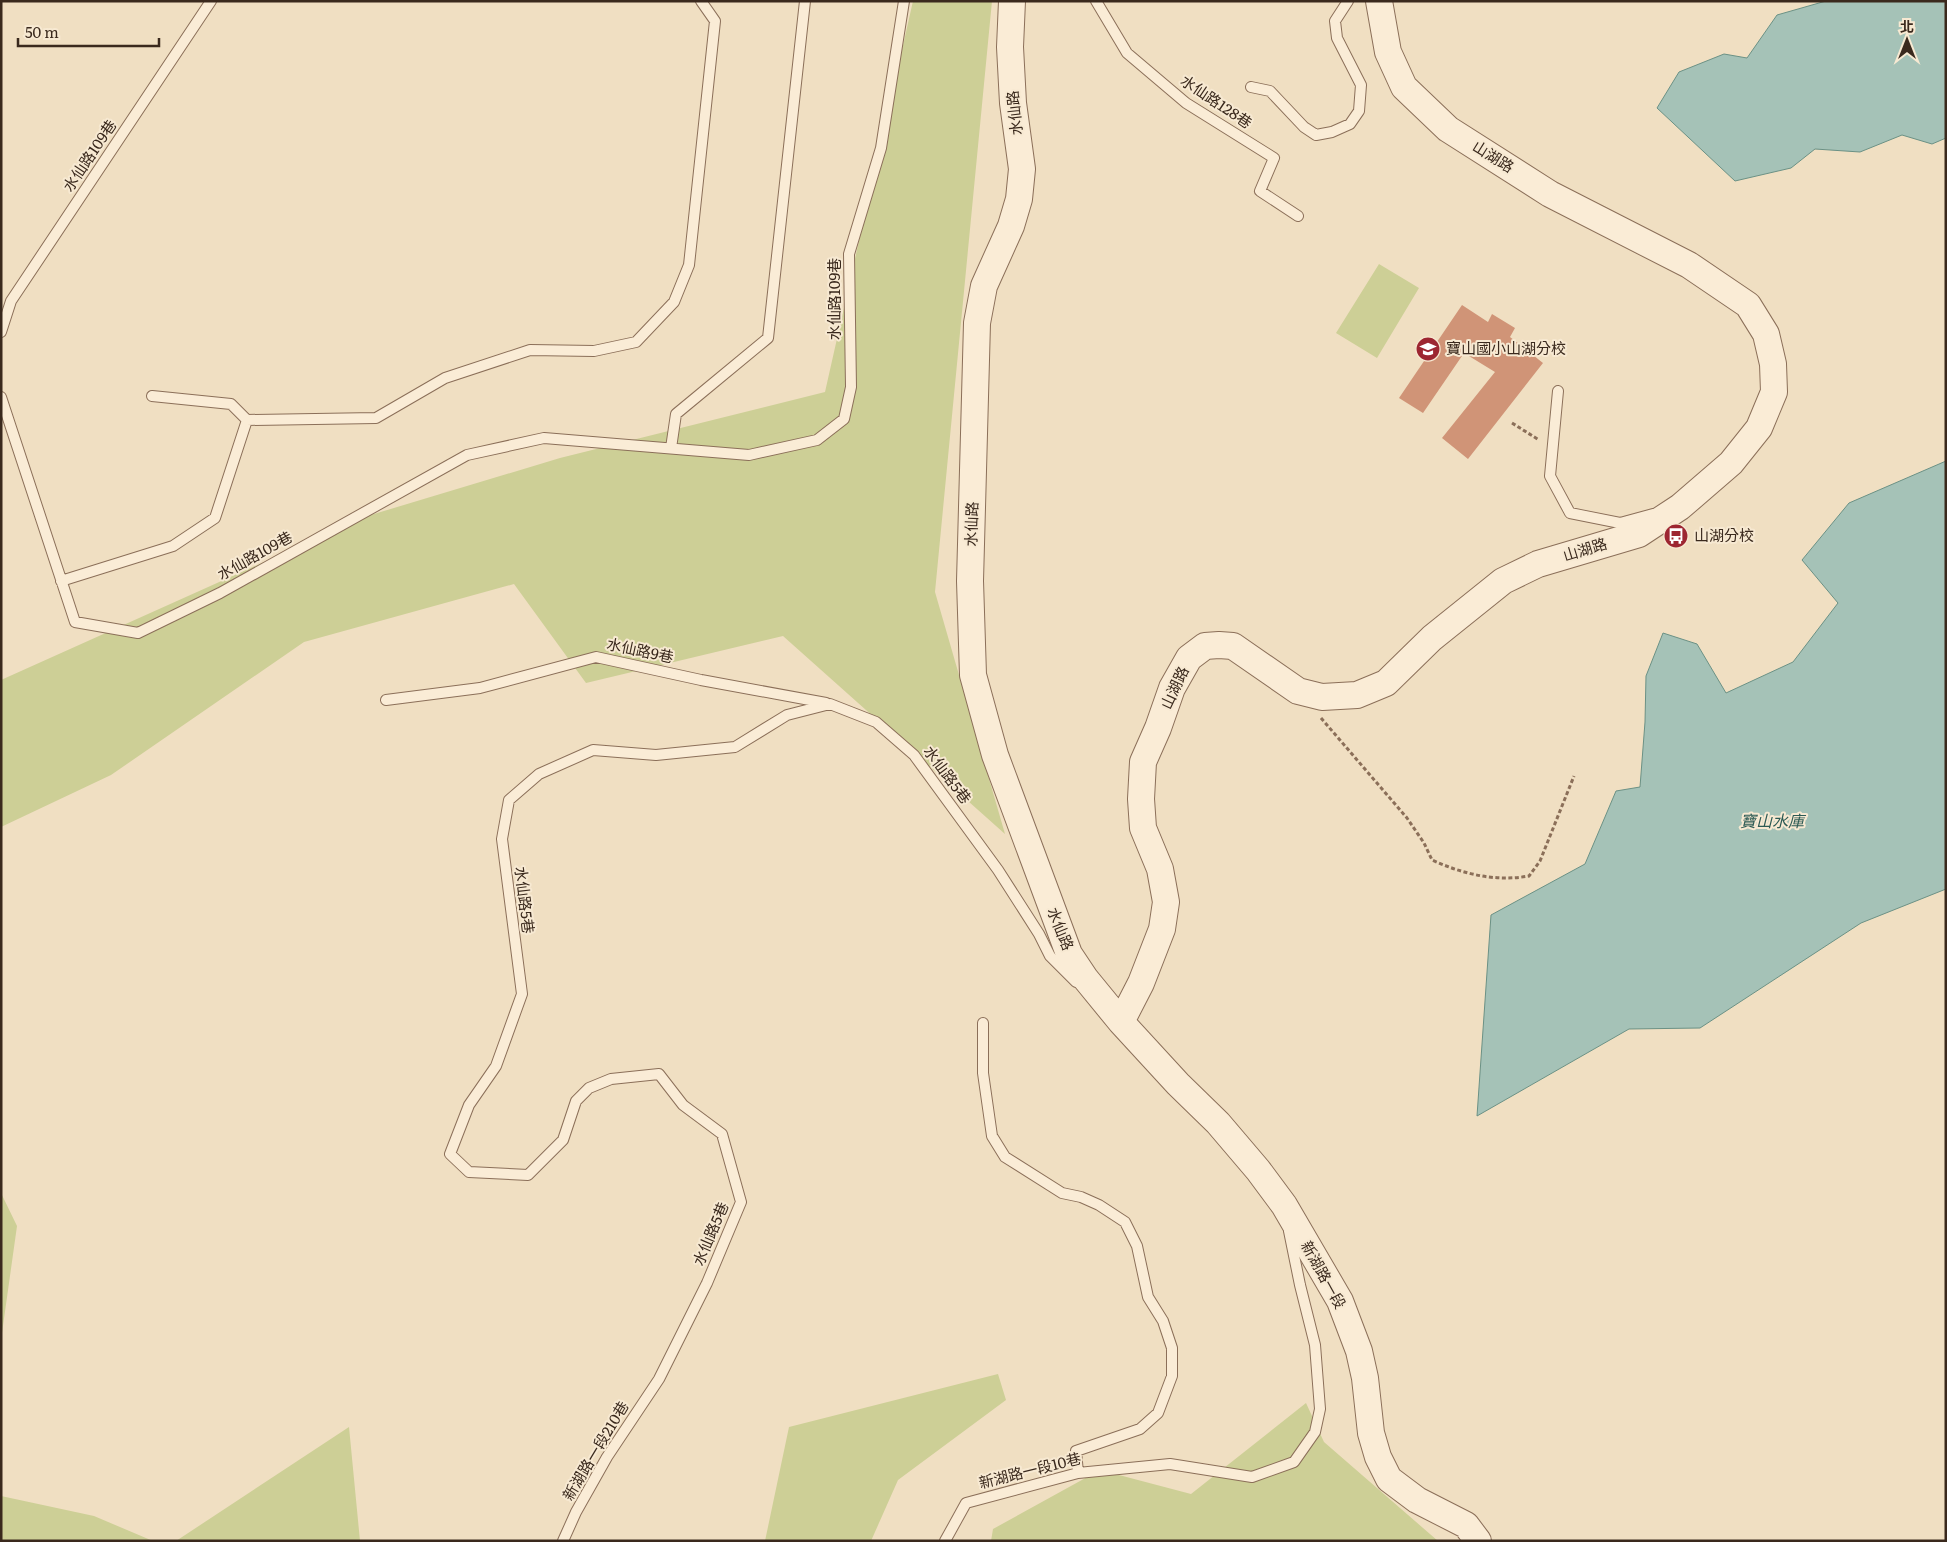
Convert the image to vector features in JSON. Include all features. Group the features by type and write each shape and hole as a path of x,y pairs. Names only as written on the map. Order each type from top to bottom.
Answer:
{"street":[{"name":"水仙路","path":"1012,1 1010,47 1013,103 1022,169 1019,200 1011,226 984,286 977,323 970,581 973,675 994,755 1069,954 1085,978 1121,1022"},
{"name":"山湖路","path":"1121,1022 1140,983 1162,929 1166,902 1160,869 1142,828 1142,762 1158,728 1172,688 1189,658 1205,646 1233,646 1298,691 1322,697 1357,696 1386,683 1432,638 1503,581 1538,564 1639,534 1680,507 1731,463 1759,428 1774,392 1773,364 1766,334 1748,305 1689,265 1550,194 1448,129 1404,87 1388,52 1379,1"},
{"name":"新湖路一段","path":"1121,1022 1178,1084 1218,1122 1284,1205 1317,1265 1340,1301 1359,1351 1366,1378 1371,1433 1378,1457 1389,1479 1417,1500 1466,1525 1478,1541"}],"lane":[{"name":"水仙路109巷","path":"1,332 11,301 211,1"},
{"path":"152,396 231,404 247,420 376,418 445,378 530,350 594,350 636,342 674,302 689,265 715,21 701,1"},
{"path":"671,448 676,414 768,338 804,1"},
{"name":"水仙路109巷","path":"1,397 75,622 138,633 220,593 467,455 544,438 749,455 817,440 844,419 851,387 849,254 880,148 904,1"},
{"name":"水仙路128巷","path":"1096,1 1127,53 1186,103 1274,158 1260,191 1298,216"},
{"path":"1251,87 1270,90 1304,127 1316,135 1332,132 1350,124 1359,111 1361,85 1337,38 1335,21 1348,1"},
{"path":"1558,391 1550,476 1570,513 1620,523 1680,507"},
{"path":"62,581 173,546 214,518 247,420"},
{"name":"水仙路9巷","path":"386,700 480,688 596,657 701,680 830,704"},
{"name":"水仙路5巷","path":"659,1379 707,1283 741,1202 722,1134 683,1105 659,1074 611,1079 589,1088 576,1101 563,1140 528,1175 469,1172 450,1154 469,1105 496,1066 522,994 502,839 509,800 539,774 593,750 656,755 735,747 787,714 830,704 876,722 914,755 998,870 1039,934 1050,956 1068,975 1121,1022"},
{"path":"983,1023 983,1073 992,1136 1005,1157 1062,1193 1081,1197 1099,1205 1125,1222 1137,1246 1148,1297 1163,1321 1172,1348 1172,1376 1158,1413 1140,1429 1076,1451 1078,1473"},
{"name":"新湖路一段10巷","path":"945,1541 966,1503 1078,1473 1170,1464 1252,1476 1294,1462 1315,1432 1320,1409 1315,1345 1284,1205"},
{"name":"新湖路一段210巷","path":"563,1541 576,1512 606,1457 659,1379"}],"path":[{"path":"1512,423 1553,448"},
{"path":"1298,691 1407,818 1424,843 1432,860 1477,876 1513,879 1529,876 1540,861 1574,776"}],"green space":[{"path":"913,1 992,1 935,592 1005,834 783,636 586,683 514,584 304,642 111,775 1,827 1,680 364,517 560,458 825,392"},
{"path":"1379,264 1419,288 1377,358 1336,333"},
{"path":"1,1193 17,1226 1,1340"},
{"path":"998,1374 1006,1400 898,1480 871,1541 765,1541 789,1427"},
{"path":"1306,1403 1324,1442 1438,1541 991,1541 993,1529 1100,1470 1191,1494"},
{"path":"349,1427 360,1541 176,1541"},
{"path":"1,1496 94,1516 153,1541 1,1541"}],"water":[{"path":"1826,1 1946,1 1946,138 1932,144 1902,135 1860,152 1815,149 1791,168 1735,181 1657,108 1679,72 1724,54 1747,58 1777,15"},
{"name":"寶山水庫","path":"1946,461 1946,889 1861,923 1700,1028 1629,1029 1477,1116 1491,915 1585,864 1616,791 1640,787 1646,676 1663,633 1697,644 1726,693 1793,662 1838,603 1802,560 1849,503"}],"building":[{"path":"1462,305 1488,322 1492,314 1515,328 1510,337 1543,363 1468,459 1442,438 1495,372 1464,353 1423,413 1399,398"}],"place":[{"name":"寶山國小山湖分校","path":"1428,349"},
{"name":"山湖分校","path":"1676,536"}]}
